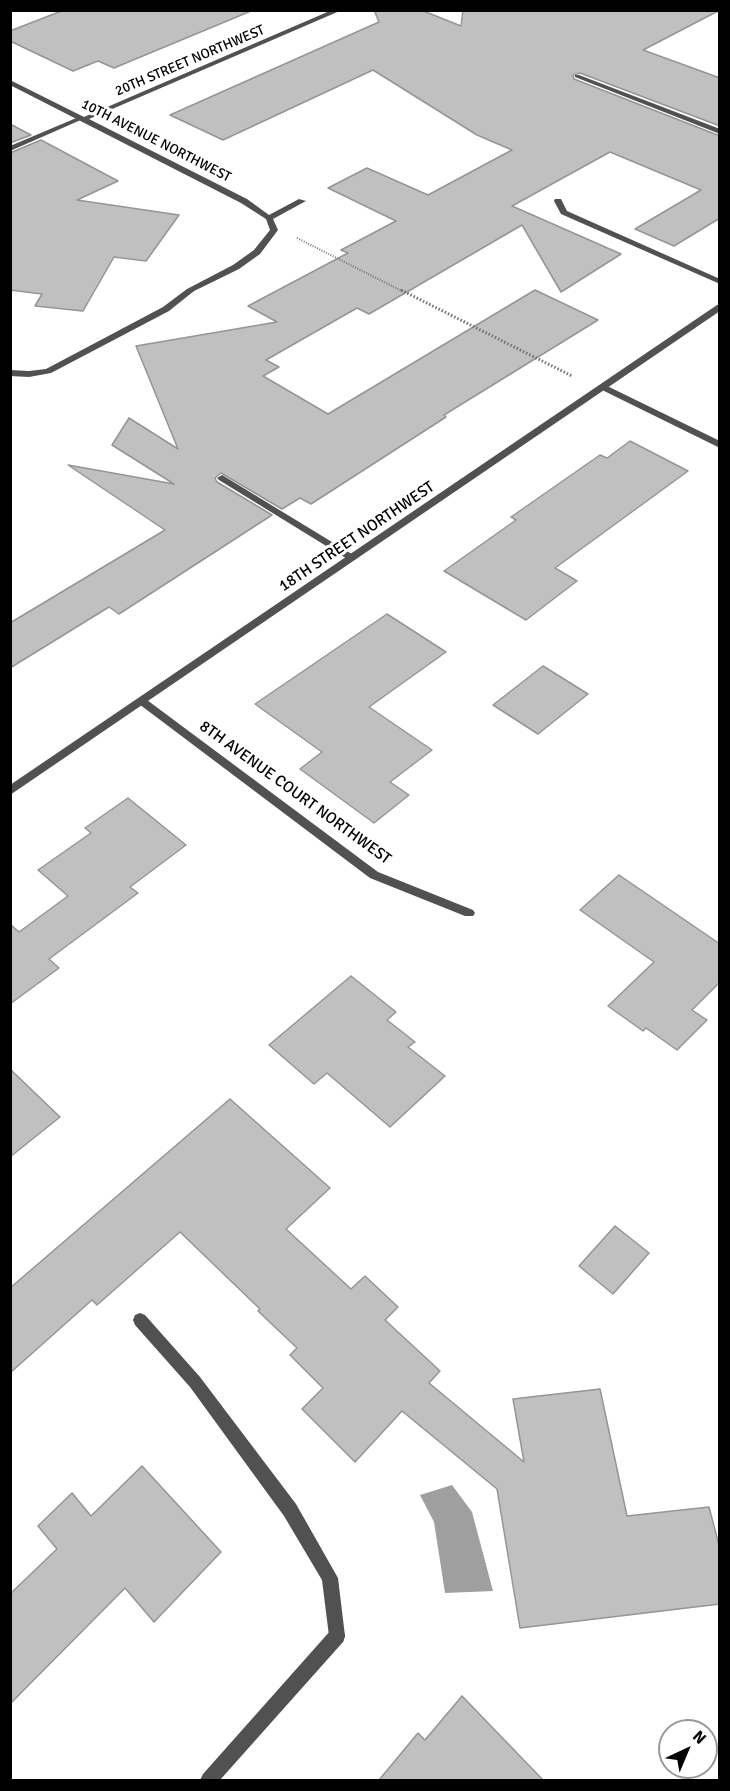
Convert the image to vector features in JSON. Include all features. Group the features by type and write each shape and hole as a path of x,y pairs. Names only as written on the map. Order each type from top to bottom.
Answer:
{"street":[{"name":"20TH STREET NORTHWEST","path":"10,149 339,10"},
{"path":"578,76 720,132"},
{"name":"10TH AVENUE NORTHWEST","path":"10,82 244,201 271,222"},
{"path":"10,373 29,374 48,371 166,309 190,291 244,262 270,237 274,230 271,222 302,201"},
{"path":"558,201 564,212 720,282"},
{"name":"18TH STREET NORTHWEST","path":"10,790 720,307"},
{"path":"603,387 720,445"},
{"path":"222,478 352,558"},
{"name":"8TH AVENUE COURT NORTHWEST","path":"143,700 374,874 469,913"},
{"path":"140,1320 195,1382 290,1510 330,1578 337,1636 208,1780"}],"path":[{"path":"271,222 579,380 603,387"}],"shaded area":[{"path":"452,1485 472,1512 493,1591 445,1593 434,1522 420,1495"}],"building":[{"path":"64,10 251,11 114,68 98,61 73,71 10,41 10,31"},
{"path":"374,10 421,10 461,26 463,10 720,10 643,50 720,78 720,126 580,73 573,75 574,79 720,136 720,218 674,246 635,229 701,190 610,152 512,206 621,254 561,292 522,225 369,314 357,308 266,360 279,367 263,376 328,414 535,290 598,320 444,415 446,417 311,504 300,498 282,509 221,473 215,478 217,482 272,515 119,614 109,607 10,668 10,623 165,530 68,465 174,484 112,445 129,418 178,449 136,346 277,322 248,306 348,253 341,250 396,221 328,188 367,168 428,195 512,150 477,135 373,70 223,140 170,115 379,22"},
{"path":"10,124 31,135 10,143"},
{"path":"41,140 118,181 77,200 179,215 146,261 114,257 83,311 35,306 42,294 10,290 10,153"},
{"path":"630,441 688,471 555,568 577,581 526,620 444,571 516,520 511,517 600,455 607,458"},
{"path":"387,614 446,652 369,707 432,750 390,782 409,795 374,823 300,769 322,752 255,704"},
{"path":"543,666 588,694 538,734 493,705"},
{"path":"128,798 186,845 130,887 138,893 49,959 59,968 10,1004 10,924 19,932 68,896 38,870 91,833 85,828"},
{"path":"619,875 720,944 720,982 692,1010 707,1020 677,1050 646,1028 643,1031 608,1006 654,962 580,910"},
{"path":"351,976 396,1012 387,1020 415,1042 408,1047 445,1076 390,1127 327,1073 314,1084 269,1045"},
{"path":"10,1069 60,1117 10,1157"},
{"path":"230,1099 330,1188 286,1229 351,1289 365,1276 398,1307 385,1320 440,1371 429,1383 524,1462 513,1399 600,1389 627,1516 709,1507 720,1549 720,1604 520,1628 497,1489 402,1411 355,1462 302,1409 323,1388 290,1355 297,1348 180,1232 97,1305 92,1300 10,1373 10,1288"},
{"path":"615,1226 649,1253 613,1294 579,1266"},
{"path":"142,1466 221,1552 154,1622 125,1588 10,1704 10,1594 57,1549 38,1526 72,1493 91,1516"},
{"path":"462,1696 543,1780 379,1780 418,1733 425,1740"}]}
